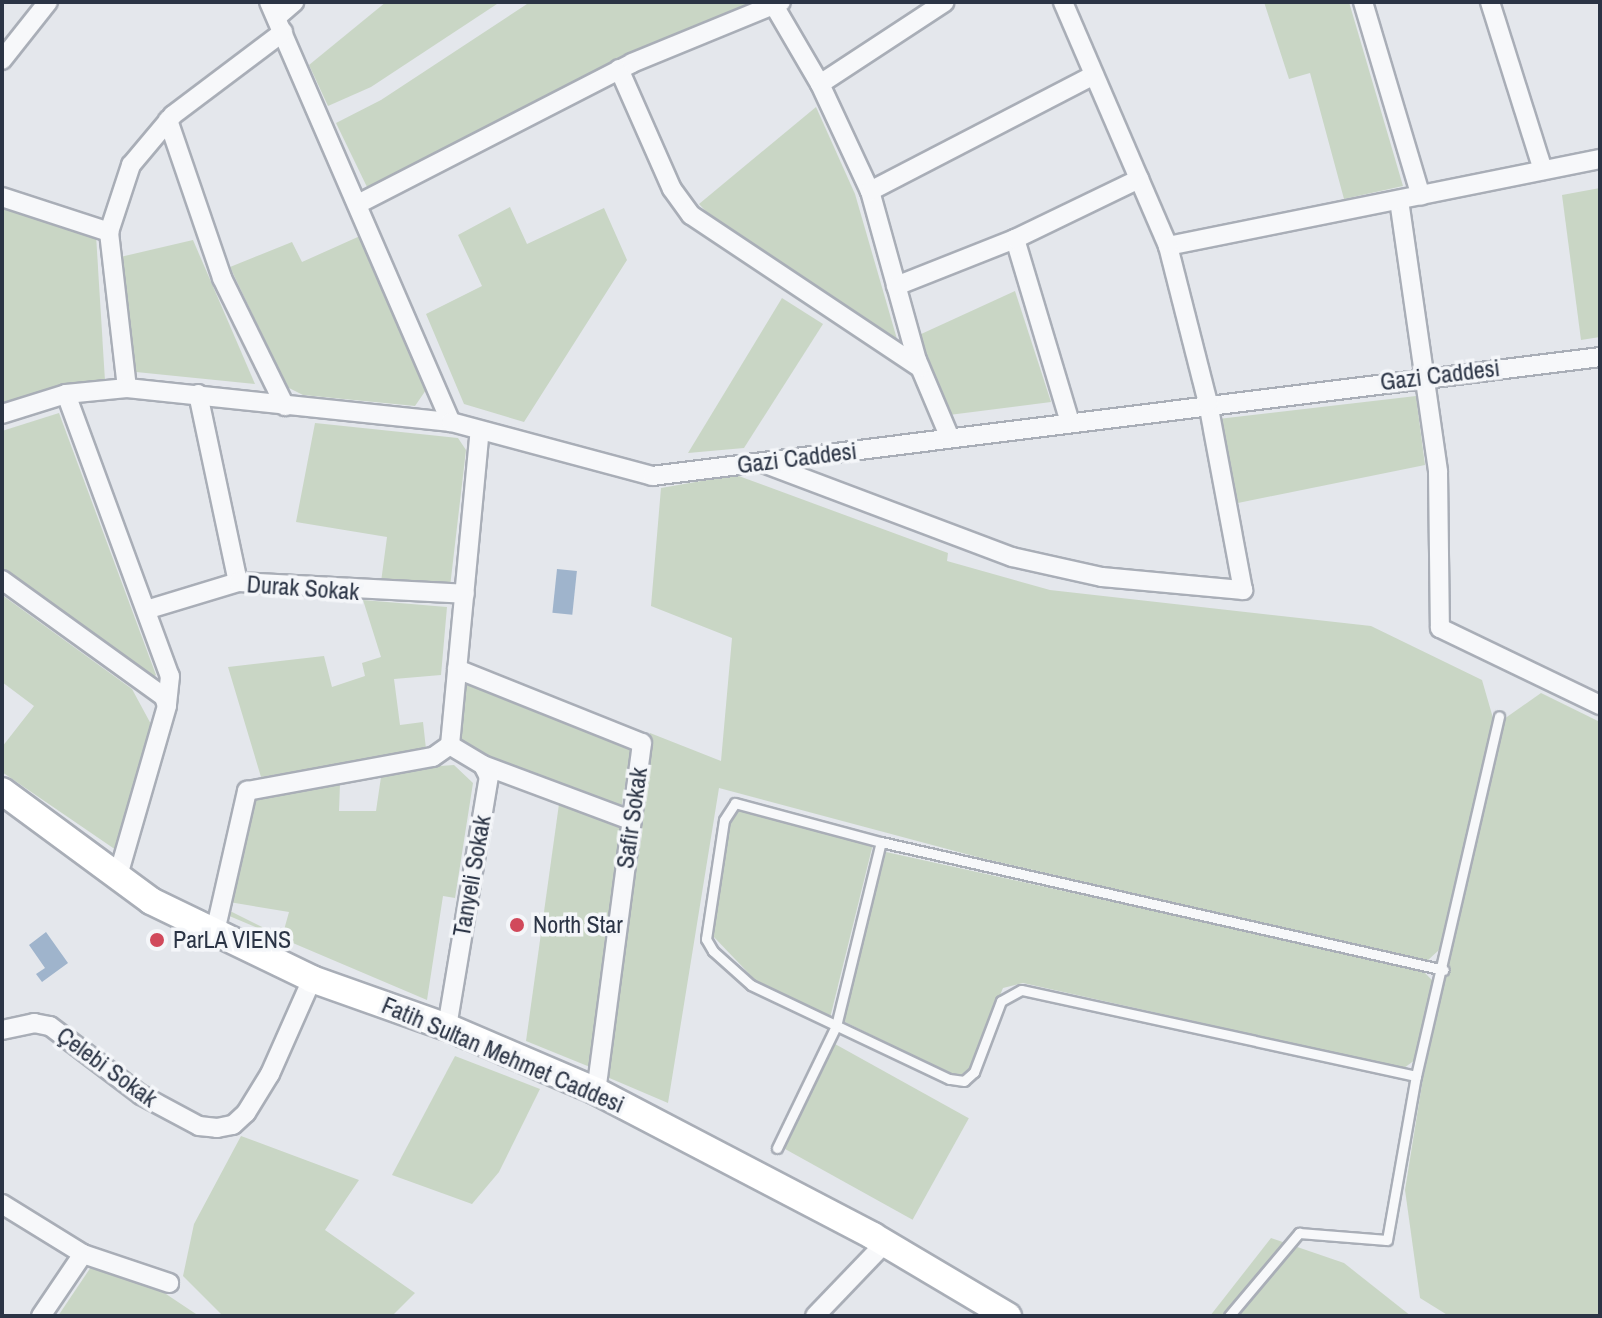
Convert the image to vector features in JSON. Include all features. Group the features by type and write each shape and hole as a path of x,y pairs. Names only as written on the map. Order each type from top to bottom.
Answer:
{"street":[{"path":"2,60 48,2"},
{"path":"127,388 109,232 131,165 168,120 294,2"},
{"path":"820,84 945,2"},
{"path":"1363,2 1421,196"},
{"path":"1490,2 1543,170"},
{"path":"358,204 619,69 775,3 820,84 870,191 920,368 950,438"},
{"path":"760,462 1012,557 1102,577 1243,590 1208,403 1168,246 1094,75 1067,3"},
{"path":"276,17 451,422"},
{"path":"619,69 672,189 691,215 920,368"},
{"path":"870,191 1094,75"},
{"path":"168,120 222,278 285,406"},
{"path":"1168,246 1600,159"},
{"path":"896,286 1015,239 1139,179"},
{"path":"2,197 109,232"},
{"path":"1399,200 1425,376 1442,521 1440,628 1600,705"},
{"path":"1015,239 1070,422"},
{"name":"Gazi Caddesi","path":"2,414 66,394 127,388 198,394 451,422 652,476 1208,403 1600,357"},
{"path":"66,394 173,686 118,876"},
{"path":"198,394 238,582"},
{"path":"215,932 247,791 433,757 450,745 480,430"},
{"path":"2,580 164,697 167,706"},
{"name":"Durak Sokak","path":"146,610 238,582 465,594"},
{"name":"Safir Sokak","path":"457,669 642,743 596,1091"},
{"path":"450,745 483,765 630,820"},
{"name":"Tanyeli Sokak","path":"447,1027 489,777 483,765"},
{"name":"Fatih Sultan Mehmet Caddesi","path":"2,791 151,901 312,979 447,1027 596,1091 885,1243 1008,1316"},
{"name":"Çelebi Sokak","path":"2,1030 34,1023 50,1026 141,1095 199,1126 217,1128 233,1125 246,1113 270,1074 312,979"},
{"path":"2,1204 83,1254 169,1283"},
{"path":"815,1316 885,1243"},
{"path":"41,1316 83,1254"}],"lane":[{"path":"1229,1316 1299,1233 1387,1240 1416,1076 1444,970 1499,716"},
{"path":"1416,1076 1021,990 1001,1001 974,1072 964,1081 921,1068 751,985 706,939 724,820 735,803 881,842 1444,970"},
{"path":"777,1148 836,1026 881,842"}],"green space":[{"path":"386,2 500,2 371,87 328,106 309,65"},
{"path":"530,2 755,2 653,43 367,187 336,123 381,100"},
{"path":"1264,2 1349,2 1403,186 1344,199 1310,73 1289,79"},
{"path":"816,107 855,194 899,346 716,222 699,204"},
{"path":"1600,188 1600,337 1581,340 1562,195"},
{"path":"2,205 96,235 105,381 2,405"},
{"path":"510,207 527,244 604,208 627,260 524,422 464,404 426,314 482,286 458,235"},
{"path":"360,236 428,387 415,406 303,395 287,387 230,267 292,242 302,262"},
{"path":"193,240 255,384 136,372 116,258"},
{"path":"1015,291 1051,402 949,415 919,335"},
{"path":"782,298 823,324 744,448 688,453"},
{"path":"1416,396 1425,465 1233,504 1218,419"},
{"path":"59,413 156,675 151,680 2,571 2,431"},
{"path":"315,423 458,438 466,450 450,587 381,582 387,537 296,522"},
{"path":"736,475 948,553 947,561 1050,590 1371,626 1482,680 1493,718 1439,950 1427,961 981,858 719,788 668,1103 607,1077 650,733 721,761 732,638 651,606 661,488"},
{"path":"2,595 132,689 152,726 116,850 2,772 2,747 34,706 2,682"},
{"path":"363,600 447,607 441,675 394,679 400,725 423,722 426,749 261,777 228,667 324,656 332,687 365,676 362,663 381,657"},
{"path":"463,681 631,749 621,810 456,742"},
{"path":"1541,693 1600,722 1600,1316 1449,1316 1420,1298 1405,1190 1423,1078 1504,719"},
{"path":"454,765 473,783 455,898 443,896 427,1000 227,915 228,910 282,937 289,912 229,902 245,800 384,770","holes":["381,777 376,811 339,811 340,784"]},
{"path":"559,804 622,828 590,1067 526,1041"},
{"path":"735,809 873,844 830,1018 757,982 712,935 728,818"},
{"path":"886,852 1422,970 1433,981 1415,1060 1404,1068 1023,983 1003,988 970,1067 960,1076 951,1074 843,1021"},
{"path":"835,1044 969,1118 913,1220 779,1145"},
{"path":"455,1056 540,1089 499,1172 472,1204 392,1175"},
{"path":"241,1136 359,1180 325,1230 415,1293 392,1316 223,1316 183,1276 194,1224"},
{"path":"1271,1238 1344,1263 1411,1316 1210,1316"},
{"path":"93,1264 163,1292 199,1316 58,1316"}],"water":[{"path":"557,569 577,571 572,615 552,613"},
{"path":"46,932 68,963 42,982 36,974 45,968 29,945"}],"place":[{"name":"North Star","path":"517,925"},
{"name":"ParLA VIENS","path":"157,940"}]}
